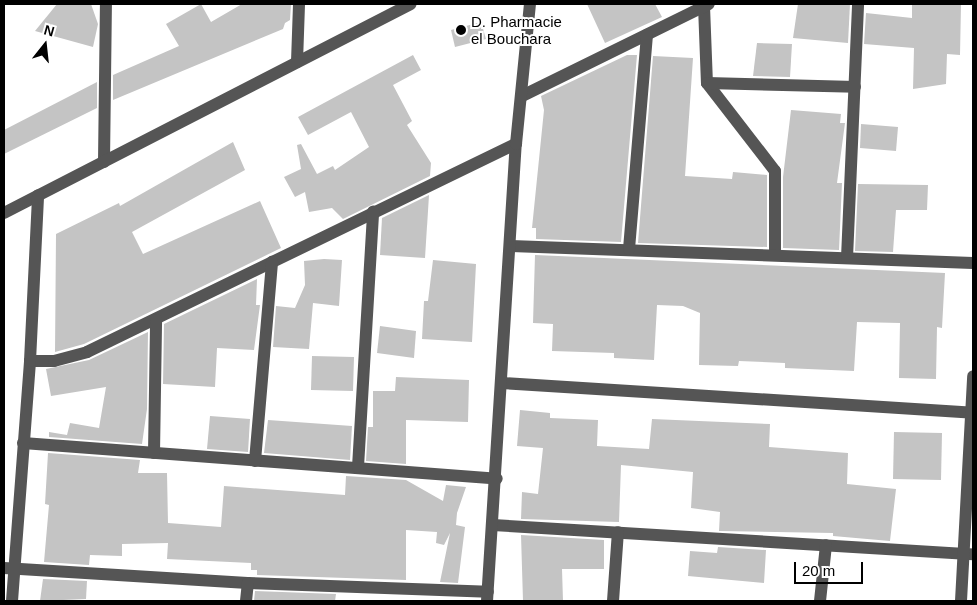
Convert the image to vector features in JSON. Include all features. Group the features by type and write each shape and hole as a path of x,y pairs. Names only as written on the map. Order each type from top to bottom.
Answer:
{"street":[{"path":"104,162 106,4"},
{"path":"297,62 299,4"},
{"path":"4,213 410,4"},
{"path":"9,569 248,584 488,596 497,479 516,144 530,4"},
{"path":"847,258 858,4"},
{"path":"522,96 706,5 707,83 775,171 775,255"},
{"path":"628,249 647,35"},
{"path":"707,83 854,87"},
{"path":"30,361 71,358 156,320 373,211 516,144"},
{"path":"12,601 9,569 24,443 38,195"},
{"path":"358,467 373,211"},
{"path":"511,246 973,263"},
{"path":"255,461 272,262"},
{"path":"154,453 156,320"},
{"path":"961,601 969,554 973,376"},
{"path":"502,383 972,412"},
{"path":"24,443 497,479"},
{"path":"494,525 969,554"},
{"path":"613,601 618,532"},
{"path":"820,601 826,545"},
{"path":"246,601 248,584"}],"building":[{"path":"57,4 91,4 98,24 93,47 35,31"},
{"path":"201,4 211,22 242,4 291,4 290,20 285,23 283,29 113,100 113,75 179,46 166,24"},
{"path":"587,4 655,4 662,17 605,43"},
{"path":"798,4 850,4 848,43 793,38"},
{"path":"912,4 961,4 960,55 947,54 946,84 913,89 914,48 864,44 866,13 912,18"},
{"path":"481,22 486,39 455,47 451,30"},
{"path":"757,43 792,44 790,77 753,76"},
{"path":"413,55 421,70 393,85 412,121 407,125 431,163 430,176 343,219 332,208 309,212 305,192 295,197 284,177 301,169 297,145 301,144 317,174 333,166 335,170 369,147 351,112 308,135 298,117"},
{"path":"627,55 637,55 621,242 536,239 536,228 532,228 544,110 541,96"},
{"path":"653,56 693,58 685,176 732,179 733,172 767,175 767,247 638,243"},
{"path":"97,82 97,108 4,154 4,130"},
{"path":"791,110 841,114 840,123 845,123 837,183 842,183 839,250 783,248 783,177"},
{"path":"861,124 898,127 896,151 860,148"},
{"path":"233,142 245,170 132,232 143,254 260,201 281,248 84,344 55,352 56,234 119,203 120,206"},
{"path":"858,184 928,185 927,210 896,210 893,252 855,251"},
{"path":"429,195 425,258 380,255 382,218"},
{"path":"535,255 945,273 942,328 937,327 936,379 899,378 900,323 857,322 854,371 785,368 785,363 739,361 738,366 699,365 700,313 683,306 657,305 654,360 614,358 614,353 552,351 553,324 533,323"},
{"path":"342,260 339,306 313,303 309,349 273,347 276,306 295,308 305,285 304,261"},
{"path":"433,260 476,264 472,342 422,339 424,301 428,301"},
{"path":"257,279 256,305 260,305 254,350 217,348 215,387 163,384 164,324"},
{"path":"380,326 416,331 414,358 377,353"},
{"path":"148,332 147,409 142,444 49,437 49,432 67,435 70,423 99,428 106,387 51,396 46,369 89,360"},
{"path":"312,356 354,357 353,391 311,390"},
{"path":"396,377 469,380 468,422 406,420 406,464 366,461 368,427 373,427 373,391 395,391"},
{"path":"520,410 550,413 550,418 598,420 597,446 649,449 652,419 770,424 769,447 848,453 847,484 896,489 890,541 833,536 833,533 719,531 720,512 691,508 693,472 621,465 619,522 521,519 522,492 538,494 543,448 517,446"},
{"path":"210,416 250,419 248,452 207,449"},
{"path":"268,420 352,426 350,460 264,453"},
{"path":"894,432 942,433 941,480 893,479"},
{"path":"48,453 140,460 138,473 167,473 168,523 221,527 224,486 345,495 346,476 406,480 443,501 446,485 466,487 457,513 456,525 465,527 458,583 440,582 450,533 444,545 436,543 437,532 406,530 406,580 257,575 257,570 251,570 251,563 167,559 168,543 122,544 122,556 90,555 89,565 44,562 49,505 45,504"},
{"path":"521,535 604,540 604,569 562,569 563,601 523,601"},
{"path":"718,547 766,550 764,583 688,576 690,551 717,553"},
{"path":"43,579 87,581 86,599 40,601"},
{"path":"255,591 336,594 335,601 254,601"}],"place":[{"name":"D. Pharmacie el Bouchara","path":"461,30"}]}
